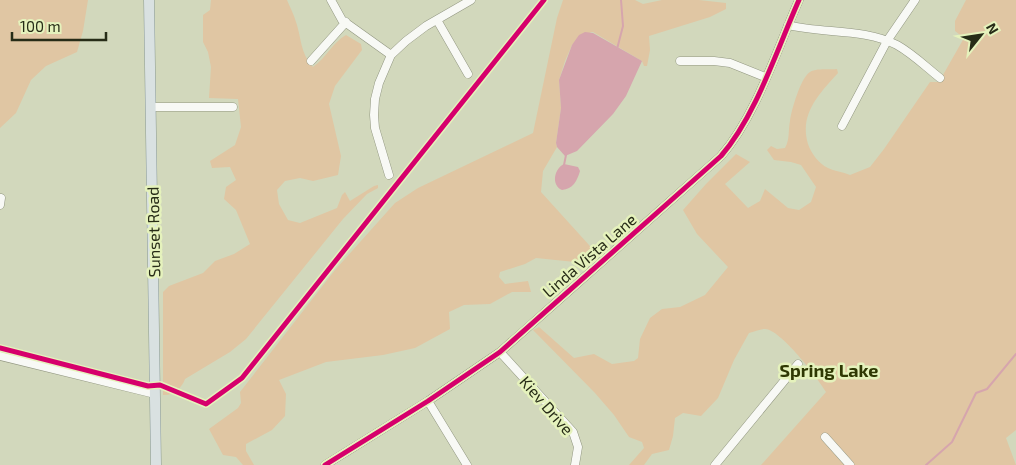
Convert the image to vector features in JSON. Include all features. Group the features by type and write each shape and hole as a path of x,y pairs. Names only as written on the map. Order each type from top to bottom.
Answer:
{"main road":[{"name":"Sunset Road","path":"149,0 156,465"}],"street":[{"path":"331,0 337,13 346,22 392,55"},
{"path":"389,174 375,128 374,115 379,83 392,55 410,38 436,20 471,0"},
{"name":"Linda Vista Lane","path":"325,465 428,401 500,352 721,156 731,145 742,127 799,0"},
{"path":"842,126 887,41 915,0"},
{"path":"436,20 468,74"},
{"path":"311,61 346,22"},
{"path":"788,25 870,36 887,41 906,51 940,78"},
{"path":"680,61 730,63 765,77"},
{"path":"151,107 233,106"},
{"name":"Kiev Drive","path":"500,352 573,432 578,447 575,465"},
{"path":"0,356 155,394"},
{"path":"715,465 798,364"},
{"path":"428,401 467,465"},
{"path":"825,436 850,465"}],"shaded area":[{"path":"0,0 88,0 83,31 77,52 46,66 31,80 16,113 0,128"},
{"path":"211,0 287,0 295,19 303,51 313,67 346,35 361,44 362,50 335,86 329,104 341,156 338,175 313,181 300,178 285,181 277,190 279,204 288,220 300,223 337,208 345,192 350,201 374,186 378,185 378,188 367,194 343,219 246,339 230,352 185,379 177,391 163,395 163,292 169,286 203,273 215,261 234,254 250,244 236,210 224,199 226,187 236,180 230,167 212,168 210,161 235,145 241,127 238,99 209,98 211,67 208,52 203,42 203,15 210,10"},
{"path":"563,0 635,0 643,4 662,0 699,0 726,3 726,9 710,17 649,36 650,50 647,66 644,66 642,61 593,32 572,45 559,80 561,108 557,147 543,171 541,192 594,251 593,260 575,262 536,258 525,264 500,272 499,277 505,284 528,281 531,292 512,292 490,304 464,305 449,312 450,329 415,348 383,355 326,362 279,380 286,394 285,416 272,430 246,444 246,451 254,465 243,465 236,457 223,455 209,429 238,408 241,403 240,392 335,270 395,203 418,188 533,133 557,18"},
{"path":"966,0 1016,0 1016,430 1006,438 1016,465 761,465 826,392 789,345 772,331 761,329 749,333 734,360 718,398 701,416 683,413 675,418 669,450 652,454 644,465 629,465 644,448 642,442 629,437 614,415 595,393 533,330 539,327 574,358 594,354 612,364 634,361 638,358 640,339 650,318 662,309 680,307 705,295 728,267 697,234 683,210 706,184 736,154 750,162 725,184 748,208 760,201 765,189 788,208 799,210 811,202 816,187 801,165 774,160 767,150 771,146 777,149 785,148 787,145 792,110 800,87 810,72 819,70 837,69 838,73 812,105 806,123 806,133 811,151 825,166 850,175 870,167 930,82 939,82 964,38 955,31 955,21"},
{"path":"585,32 593,33 642,61 626,96 613,114 577,151 565,156 556,143 561,108 559,80 572,45 579,35"},
{"path":"564,164 578,167 580,171 574,184 562,190 556,185 555,177 558,169"}],"waterway":[{"path":"617,49 623,26 621,0"},
{"path":"564,165 566,155"},
{"path":"926,465 952,442 976,393 987,389 1016,354"}],"cycle path":[{"path":"0,348 148,386 160,385 206,404 242,378 544,0"},
{"path":"325,465 428,401 500,352 721,156 745,122 765,81 799,0"}],"district":[{"name":"Spring Lake","path":"829,370"}]}
